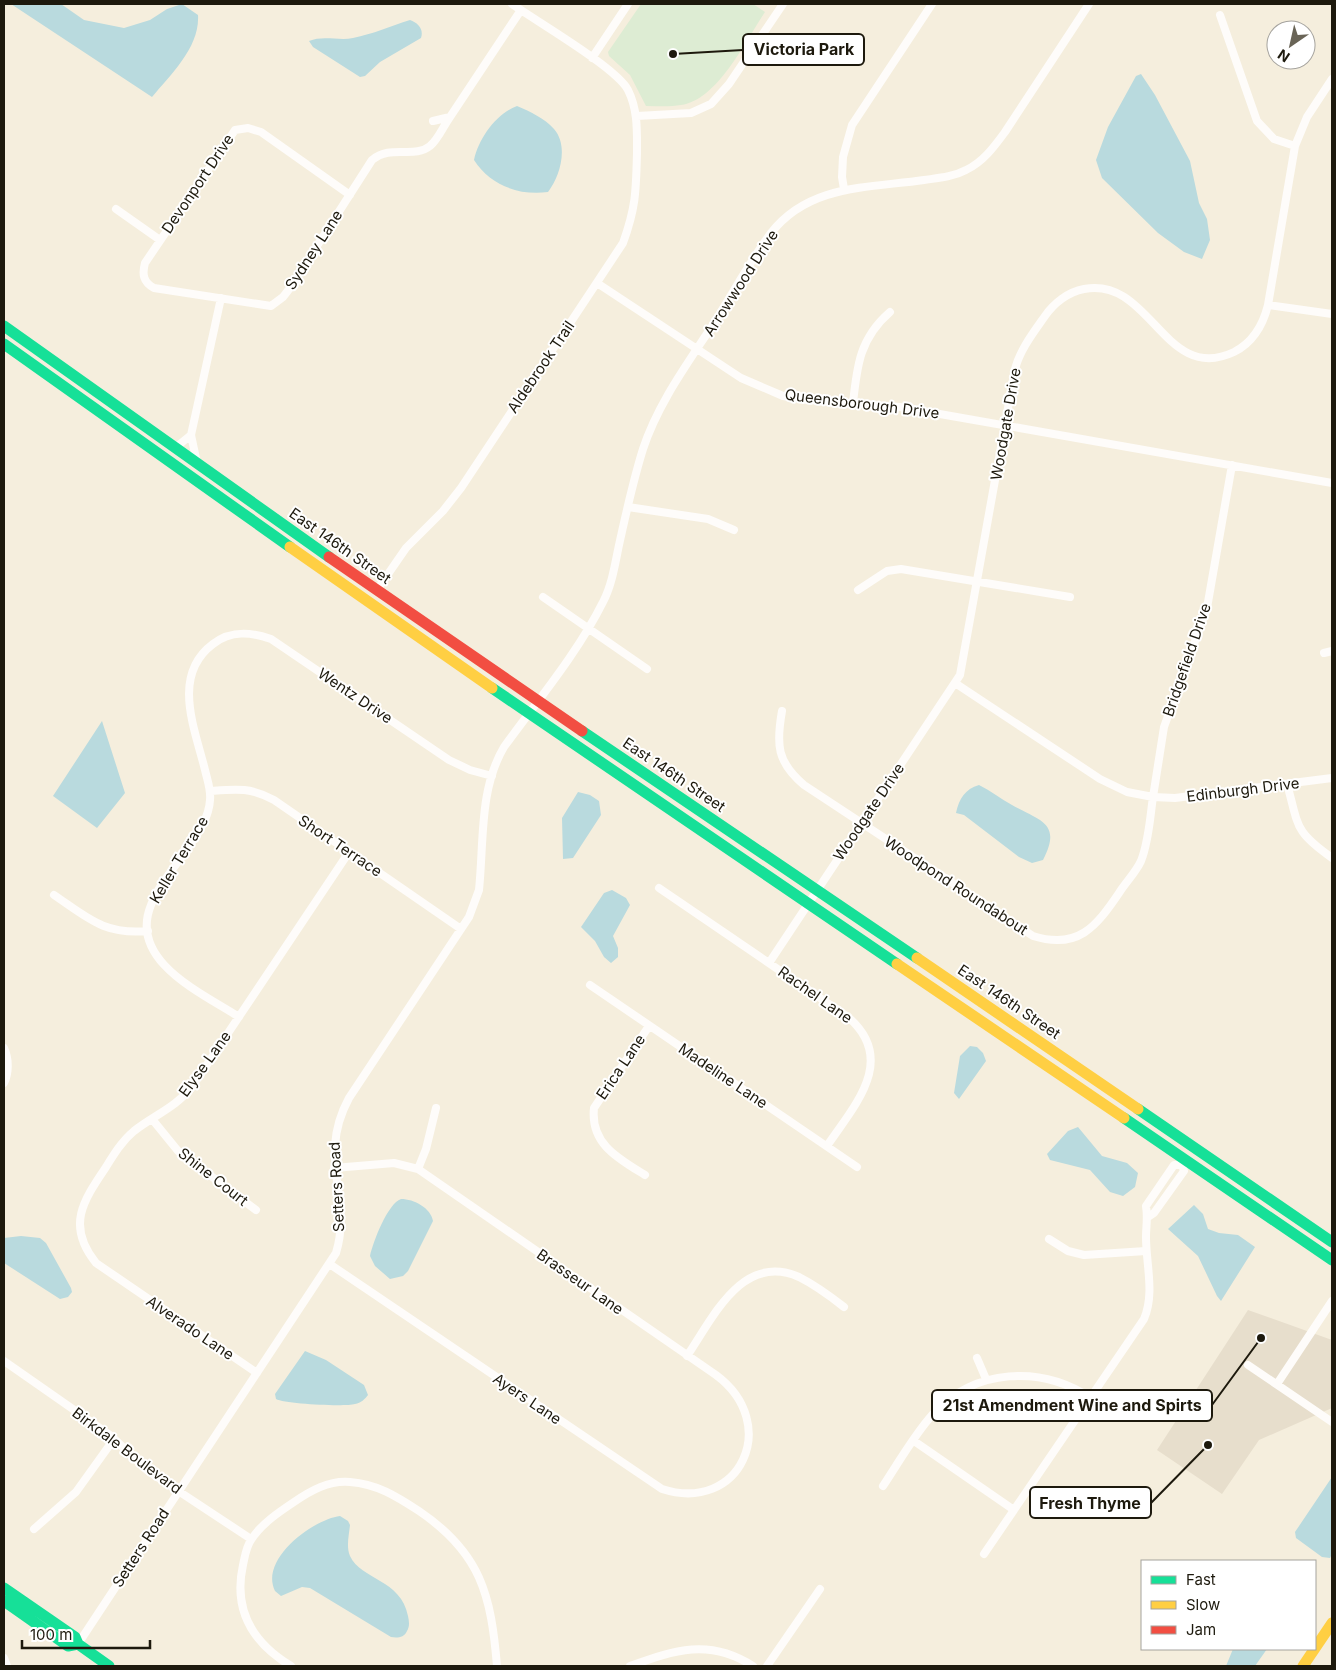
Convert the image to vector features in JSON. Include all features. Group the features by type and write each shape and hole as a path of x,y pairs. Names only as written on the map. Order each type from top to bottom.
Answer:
{"main road":[{"name":"East 146th Street","path":"4,326 377,590 533,707"},
{"name":"East 146th Street","path":"4,344 233,508 1194,1147 1332,1242"},
{"name":"East 146th Street","path":"814,896 1184,1162 1332,1260"},
{"path":"4,1588 74,1637 78,1644 110,1666"},
{"path":"4,1601 68,1646 78,1644"},
{"path":"1316,1647 1332,1623"},
{"path":"1303,1666 1314,1650"}],"street":[{"path":"512,4 613,72 625,84 637,116 691,113 712,104 729,84 782,4"},
{"path":"592,58 628,4"},
{"path":"844,189 842,157 852,125 932,4"},
{"name":"Arrowwood Drive","path":"533,707 588,628 604,600 612,576 644,447 656,418 697,349 772,231 800,207 844,189 948,176 965,171 980,161 990,152 1005,132 1089,4"},
{"name":"Sydney Lane","path":"144,278 147,285 154,288 271,306 277,302 290,288 372,160 379,154 389,151 418,151 431,146 520,10"},
{"path":"1220,14 1257,122 1274,139 1295,146"},
{"name":"Woodgate Drive","path":"769,963 955,683 964,663 1005,425 1020,356 1051,308 1070,294 1083,289 1095,288 1119,292 1140,308 1164,336 1178,348 1194,356 1227,355 1250,341 1262,325 1268,304 1295,146 1304,124 1332,81"},
{"name":"Aldebrook Trail","path":"377,590 406,548 456,496 623,243 633,217 636,199 637,116"},
{"path":"433,121 450,117"},
{"name":"Devonport Drive","path":"144,278 142,272 145,263 235,130 248,128 261,132 350,194"},
{"path":"116,209 160,240"},
{"name":"Queensborough Drive","path":"597,283 741,378 766,390 809,400 900,407 1332,483"},
{"path":"197,463 191,435 221,298"},
{"path":"1268,304 1332,314"},
{"path":"853,403 858,364 866,341 876,324 890,312"},
{"path":"175,448 191,435"},
{"name":"Bridgefield Drive","path":"1153,797 1164,727 1207,608 1232,465"},
{"path":"628,507 708,519 734,530"},
{"path":"858,590 887,571 900,569 1070,597"},
{"path":"543,597 647,669"},
{"name":"Wentz Drive","path":"216,642 230,635 247,633 271,639 449,760 470,770 492,776"},
{"name":"Keller Terrace","path":"216,642 197,662 188,686 190,711 210,791 206,817 150,907 148,931 154,951 164,966 239,1017"},
{"path":"955,683 1100,779 1127,792 1153,797"},
{"name":"Setters Road","path":"78,1644 257,1373 331,1265 339,1244 341,1225 333,1144 343,1109 461,929 475,904 479,890 486,800 492,776 499,756 533,707"},
{"name":"Woodpond Roundabout","path":"782,711 778,744 787,769 804,785 1025,931 1041,938 1063,940 1081,934 1100,921 1140,862 1145,847 1153,797"},
{"name":"Edinburgh Drive","path":"1153,797 1175,798 1332,778"},
{"path":"1287,784 1296,822 1300,830 1314,845 1332,858"},
{"name":"Short Terrace","path":"210,791 237,789 253,790 263,794 461,929"},
{"name":"Elyse Lane","path":"124,1284 104,1270 90,1255 81,1236 80,1215 86,1197 120,1146 134,1131 173,1106 187,1092 349,852"},
{"name":"Rachel Lane","path":"659,888 857,1025 869,1047 871,1068 866,1087 827,1146"},
{"path":"54,895 107,929 123,933 148,931"},
{"name":"Madeline Lane","path":"590,985 857,1167"},
{"name":"Erica Lane","path":"645,1175 612,1154 604,1146 598,1136 593,1118 594,1108 649,1026"},
{"path":"4,1048 8,1065 4,1083"},
{"path":"418,1169 426,1149 436,1108"},
{"name":"Shine Court","path":"152,1119 178,1152 256,1210"},
{"path":"1148,1217 1154,1213 1184,1171 1184,1162 1194,1147"},
{"path":"984,1554 1138,1329 1146,1313 1150,1292 1146,1251 1148,1217 1146,1206 1174,1165 1184,1162"},
{"name":"Brasseur Lane","path":"334,1168 394,1163 418,1169 730,1385 744,1407 749,1422 749,1439 743,1460 731,1476"},
{"path":"1049,1239 1068,1250 1084,1255 1146,1251"},
{"name":"Ayers Lane","path":"331,1265 662,1490 696,1494 715,1488 731,1476"},
{"path":"687,1356 729,1294 743,1281 756,1275 772,1272 789,1273 815,1286 844,1307"},
{"name":"Alverado Lane","path":"124,1284 257,1373"},
{"path":"1277,1384 1332,1301"},
{"path":"977,1358 986,1379"},
{"name":"Birkdale Boulevard","path":"4,1361 114,1439 148,1470 251,1540"},
{"path":"1248,1365 1332,1422"},
{"path":"883,1486 934,1413 949,1399 964,1389 986,1379 1015,1375 1047,1378 1069,1384 1091,1398"},
{"path":"34,1529 76,1492 114,1439"},
{"path":"914,1441 1014,1510"},
{"path":"291,1666 258,1640 246,1618 241,1599 240,1578 246,1549 251,1540 281,1511 312,1490 323,1486 348,1482 387,1490 432,1520 465,1552 483,1585 489,1602 497,1666"},
{"path":"767,1666 820,1589"},
{"path":"630,1666 682,1649 706,1648 728,1653 754,1666"},
{"path":"4,1658 7,1666"}],"shaded area":[{"path":"1248,1310 1332,1340 1332,1408 1259,1440 1222,1494 1157,1450"}],"green space":[{"path":"641,4 753,4 765,12 730,67 707,92 694,101 681,105 646,106 630,75 609,56 608,52"}],"water":[{"path":"11,4 61,4 84,20 124,28 150,20 167,9 182,4 198,15 197,27 194,38 183,59 152,97"},
{"path":"410,20 420,27 422,32 421,38 380,62 365,76 360,77 313,47 309,41 320,38 353,38"},
{"path":"1141,74 1155,95 1190,161 1199,203 1207,219 1210,240 1202,259 1184,252 1158,233 1102,178 1096,160 1108,127 1136,76"},
{"path":"517,106 546,122 559,136 562,152 561,161 556,178 548,192 526,192 506,187 488,176 474,160 480,143 489,128 502,115"},
{"path":"102,721 125,793 97,828 53,796"},
{"path":"979,785 1040,820 1045,825 1049,831 1050,838 1043,860 1032,863 1019,857 964,815 956,813 963,795"},
{"path":"578,792 590,795 599,801 601,815 573,858 563,859 562,818"},
{"path":"612,890 626,898 630,905 613,936 618,948 618,957 611,963 604,957 595,941 581,927 604,893"},
{"path":"970,1046 977,1047 983,1053 986,1061 959,1099 954,1093 960,1056"},
{"path":"1078,1127 1102,1156 1127,1163 1138,1173 1135,1187 1123,1196 1110,1192 1090,1170 1050,1160 1047,1154 1068,1131"},
{"path":"401,1199 421,1205 432,1216 433,1221 408,1271 403,1276 390,1279 375,1266 370,1256 386,1215 396,1202"},
{"path":"1194,1205 1203,1214 1208,1229 1219,1233 1238,1235 1255,1247 1221,1301 1198,1256 1168,1229"},
{"path":"21,1236 40,1238 46,1243 71,1288 72,1292 68,1297 60,1299 4,1263 4,1238"},
{"path":"305,1351 326,1360 364,1385 368,1395 359,1403 349,1405 302,1404 276,1399 275,1394"},
{"path":"1332,1477 1332,1554 1330,1558 1322,1557 1296,1538 1295,1532"},
{"path":"340,1516 348,1521 350,1525 348,1549 355,1564 398,1594 404,1604 409,1627 402,1636 391,1637 310,1588 302,1587 281,1596 275,1591 272,1579 275,1566 282,1554 292,1543 317,1524"},
{"path":"1233,1650 1266,1650 1255,1666 1226,1666"}],"traffic: fast":[{"path":"4,326 329,557"},
{"path":"4,344 290,547"},
{"path":"492,688 897,964"},
{"path":"582,731 917,958"},
{"path":"1138,1109 1332,1242"},
{"path":"1124,1118 1332,1260"},
{"path":"4,1588 75,1637 78,1644 109,1666"},
{"path":"4,1601 68,1646 78,1644"}],"traffic: slow":[{"path":"290,547 492,688"},
{"path":"917,958 1138,1109"},
{"path":"897,964 1124,1118"},
{"path":"1316,1647 1332,1623"},
{"path":"1303,1666 1314,1650"}],"traffic: jam":[{"path":"329,557 582,731"}],"place":[{"name":"Victoria Park","path":"673,54"},
{"name":"21st Amendment Wine and Spirts","path":"1261,1338"},
{"name":"Fresh Thyme","path":"1208,1445"}]}
